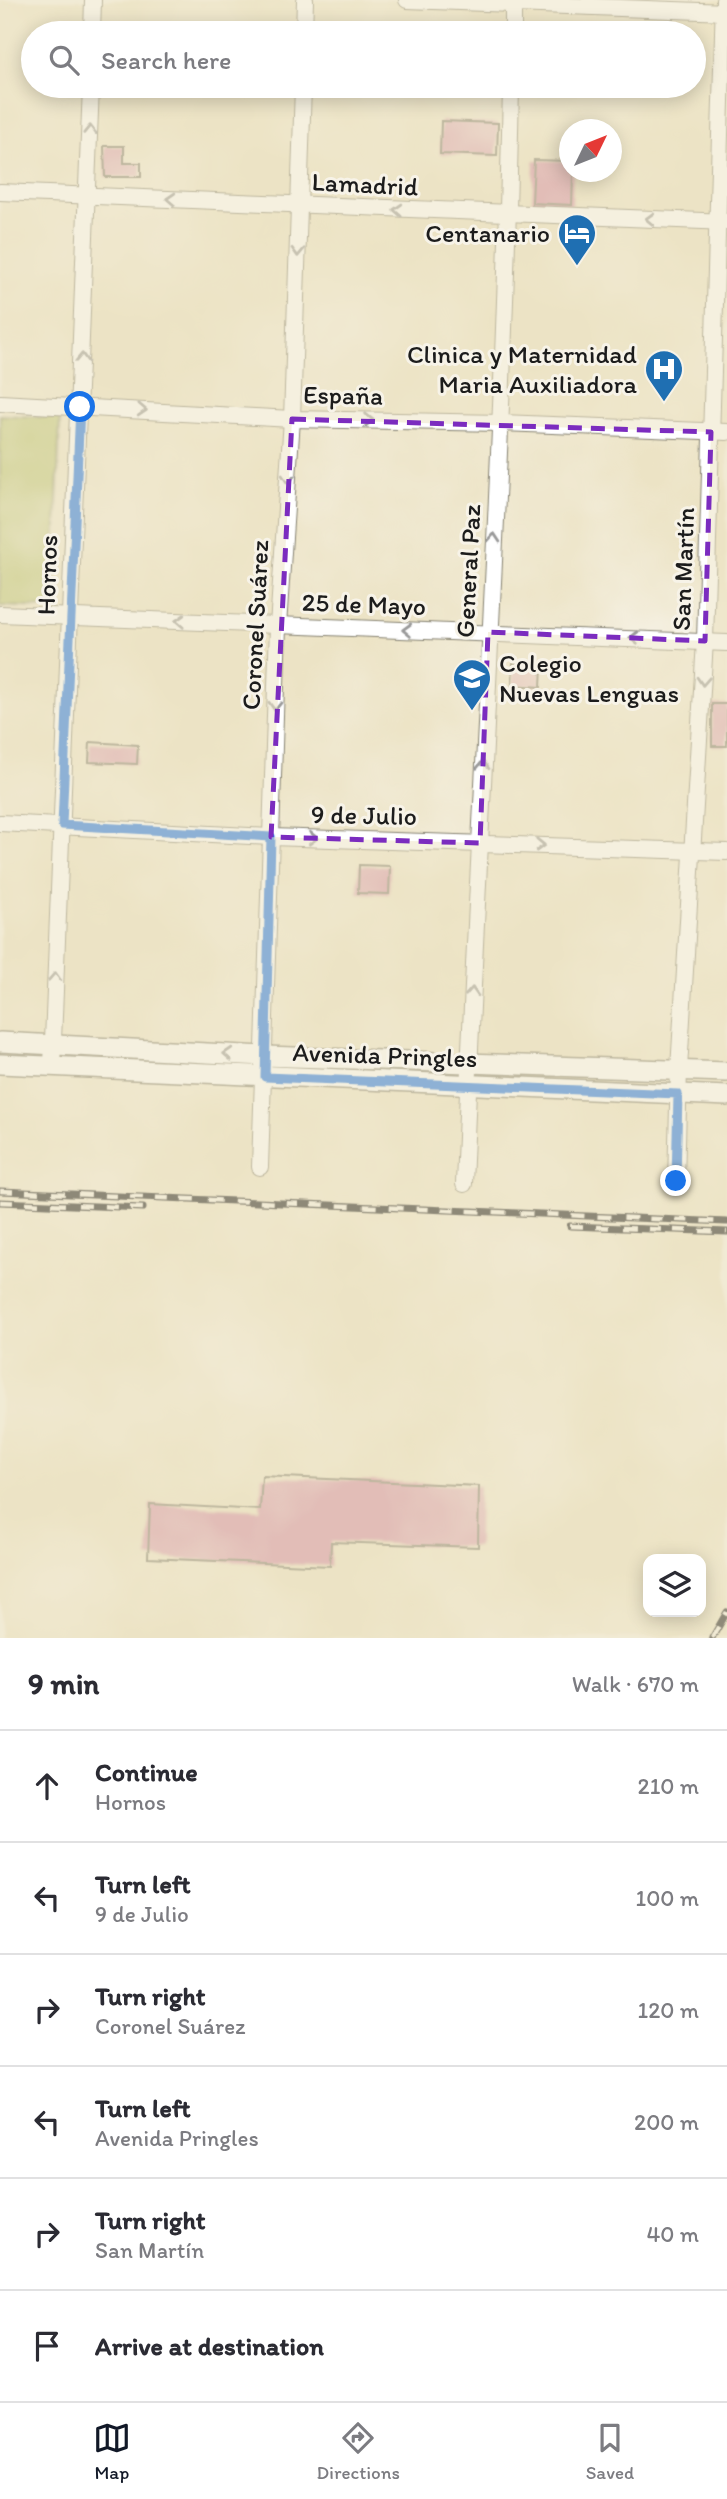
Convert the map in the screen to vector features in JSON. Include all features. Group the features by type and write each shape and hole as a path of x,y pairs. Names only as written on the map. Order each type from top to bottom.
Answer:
{"main road":[{"name":"Avenida Pringles","path":"0,1042 265,1056 468,1060 727,1072"},
{"name":"Avenida Pringles","path":"0,1064 727,1096"}],"street":[{"path":"92,21 93,0"},
{"path":"304,21 305,0"},
{"path":"407,0 725,8"},
{"path":"513,3 513,21"},
{"name":"San Martín","path":"676,1181 679,1069 695,850 719,432 725,8"},
{"name":"Hornos","path":"52,1066 89,195 91,98"},
{"name":"Coronel Suárez","path":"260,1167 278,626 292,419 303,98"},
{"name":"General Paz","path":"464,1184 488,632 502,423 512,98"},
{"name":"Lamadrid","path":"0,192 509,215 722,221"},
{"name":"España","path":"0,403 292,419 502,423 719,432"},
{"name":"25 de Mayo","path":"0,614 727,643"},
{"name":"9 de Julio","path":"0,823 271,837 727,852"}],"highlighted area":[{"path":"292,419 711,432 705,641 488,632 480,843 271,837"}],"green space":[{"path":"0,415 60,418 53,608 0,606"}],"building":[{"path":"441,121 498,123 497,156 440,154"},
{"path":"104,146 124,146 124,163 141,163 141,177 105,177"},
{"path":"534,160 559,161 559,182 573,182 572,205 532,203"},
{"path":"513,663 542,665 541,687 512,685"},
{"path":"712,704 727,704 727,746 712,746"},
{"path":"90,742 138,745 137,764 89,762"},
{"path":"359,865 390,866 389,894 358,893"},
{"path":"262,1476 479,1486 478,1547 331,1542 330,1566 148,1558 150,1504 260,1510"}],"railway":[{"path":"0,1191 727,1222"},
{"path":"0,1202 143,1208"},
{"path":"570,1226 727,1232"},
{"path":"712,1638 727,1612"}],"place":[{"name":"Centanario","path":"577,267"},
{"name":"Clinica y Maternidad Maria Auxiliadora","path":"664,403"},
{"name":"Colegio Nuevas Lenguas","path":"472,712"}],"route":[{"path":"80,407 62,825 271,837 265,1077 678,1094 676,1181"}]}
